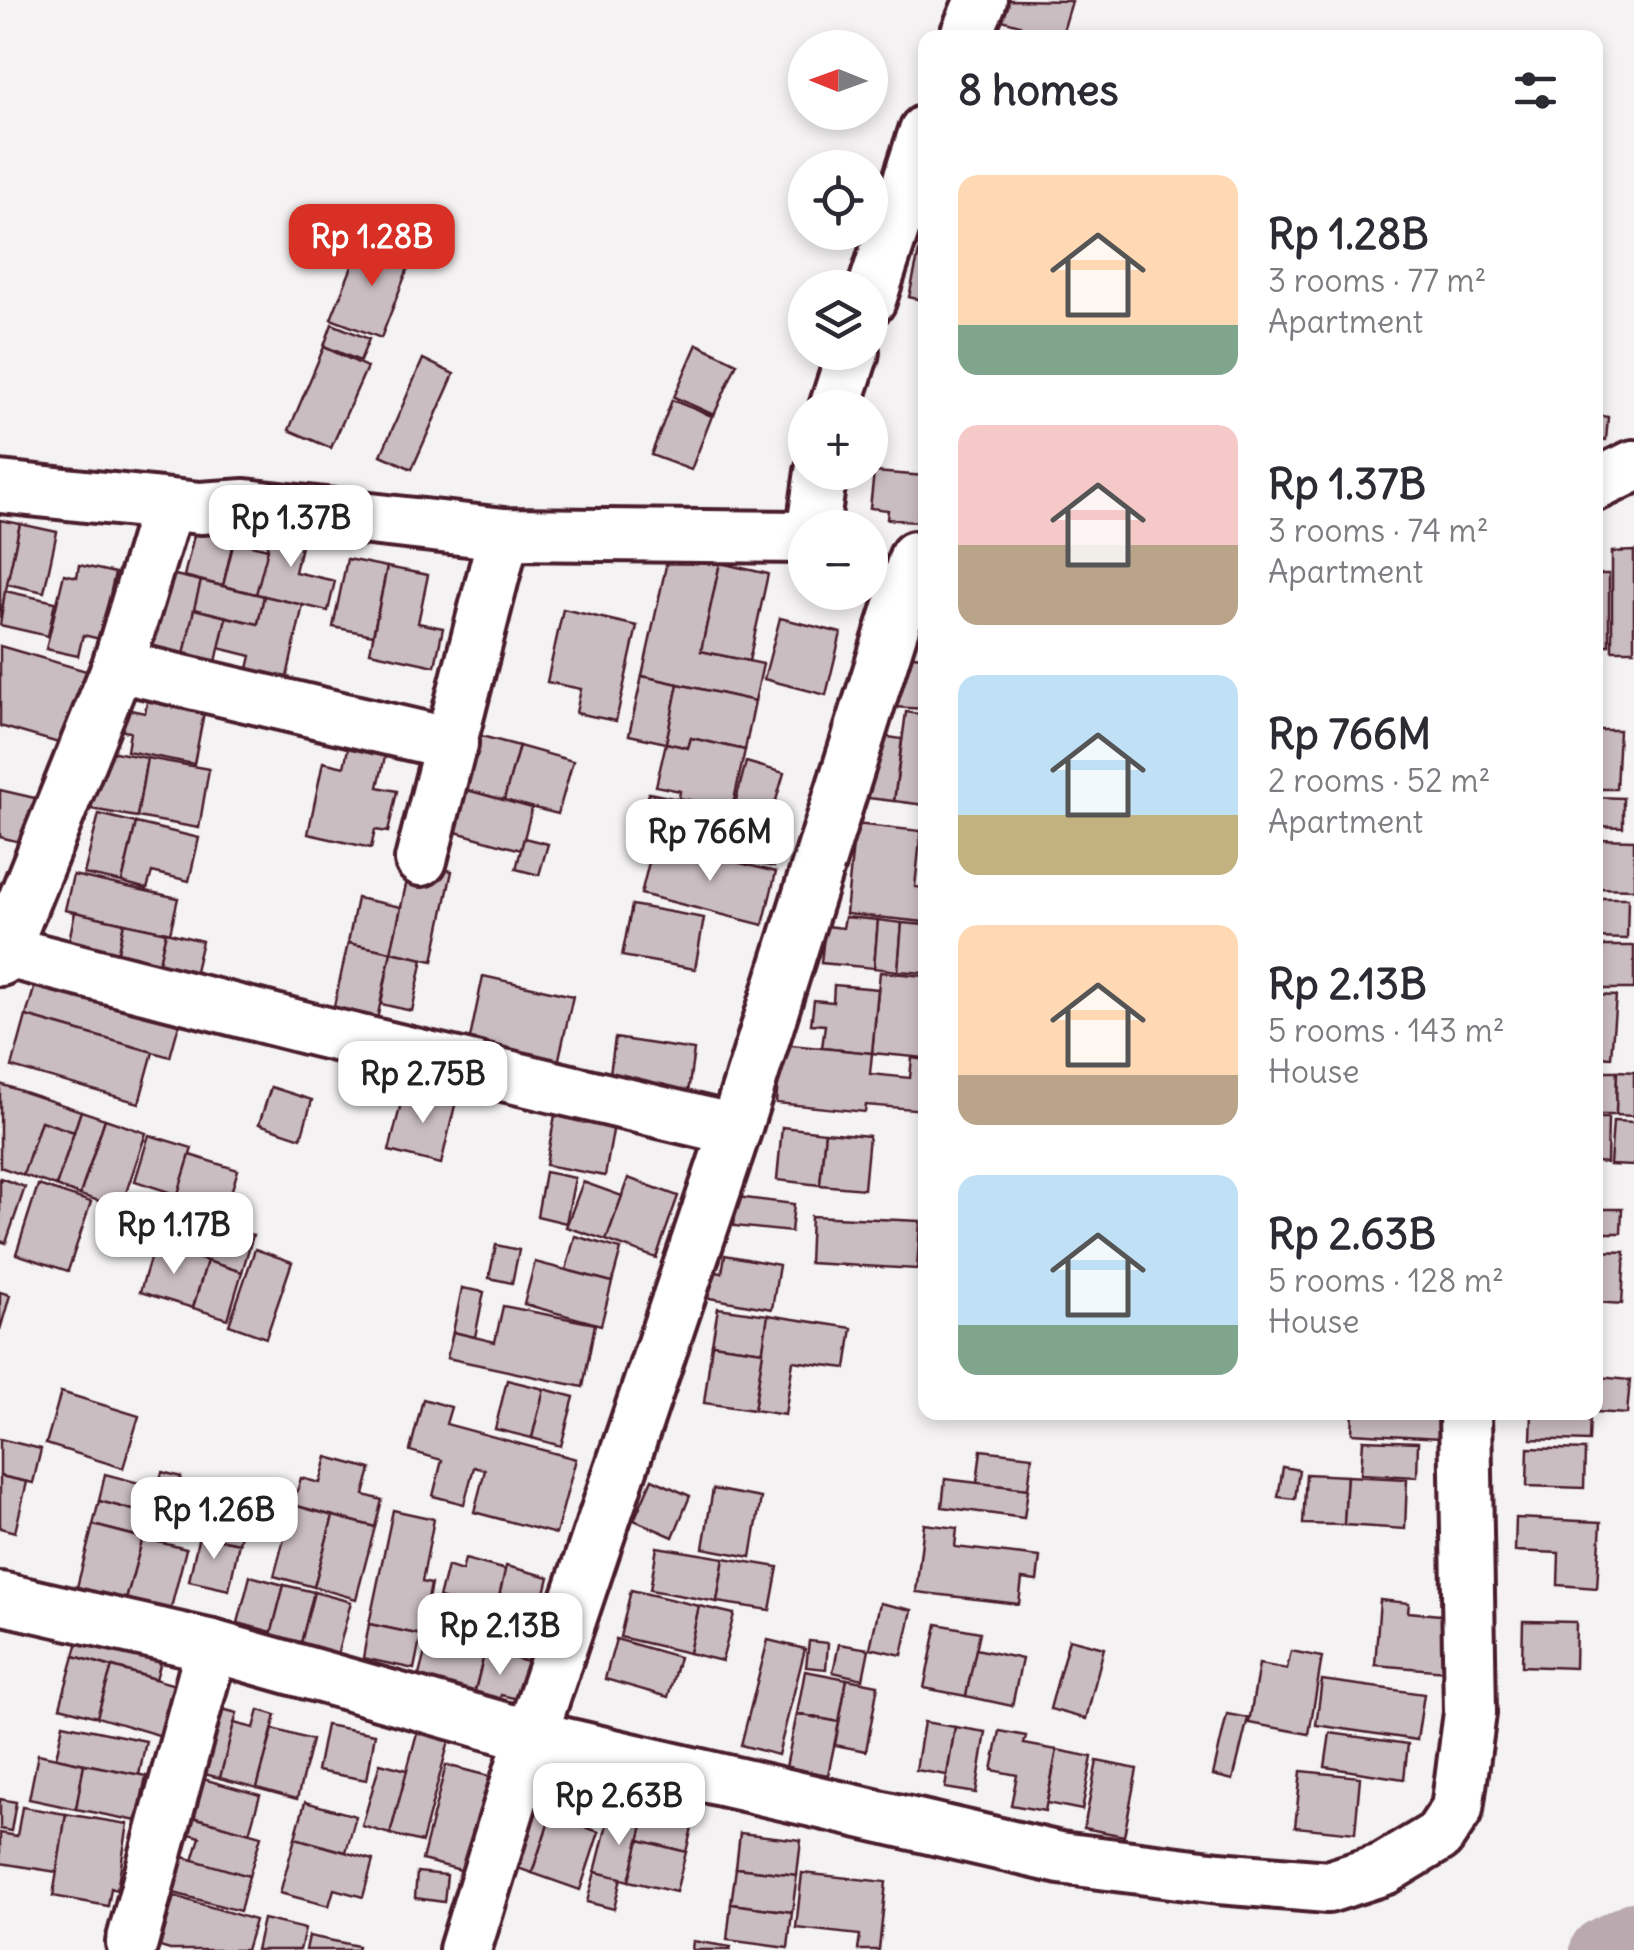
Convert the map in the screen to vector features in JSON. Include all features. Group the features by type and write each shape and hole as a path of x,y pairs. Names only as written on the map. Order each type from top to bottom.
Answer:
{"street":[{"path":"968,30 981,0"},
{"path":"880,270 918,153"},
{"path":"1603,481 1634,466"},
{"path":"0,487 200,508 245,505 504,534 788,538"},
{"path":"167,505 118,666 2,955 734,1130"},
{"path":"420,860 504,534"},
{"path":"465,1950 531,1736 734,1130 903,558"},
{"path":"118,666 452,744"},
{"path":"0,1598 212,1646 531,1736 1060,1858 1328,1887 1384,1869 1439,1836 1457,1809 1470,1713 1465,1420"},
{"path":"132,1942 212,1646"}],"building":[{"path":"1008,0 1072,1 1063,30 1019,30 1020,25 1002,20"},
{"path":"363,239 412,258 381,338 331,319"},
{"path":"918,256 918,299 909,297"},
{"path":"332,324 369,339 360,361 324,346"},
{"path":"697,344 737,363 714,415 674,397"},
{"path":"324,347 367,367 331,448 289,430"},
{"path":"423,359 454,374 412,469 381,455"},
{"path":"672,400 712,416 691,470 651,455"},
{"path":"1603,416 1608,417 1603,440"},
{"path":"888,473 918,475 918,522 888,519 888,510 870,508 872,490 888,490"},
{"path":"199,515 237,524 223,586 184,576"},
{"path":"275,516 306,524 295,572 335,581 328,611 256,594"},
{"path":"0,520 20,524 0,618"},
{"path":"20,524 57,532 44,592 7,584"},
{"path":"234,541 268,549 256,594 223,586"},
{"path":"1634,551 1634,650 1612,650 1612,552"},
{"path":"669,552 720,563 701,651 763,664 755,701 642,676"},
{"path":"347,559 387,567 373,635 333,627"},
{"path":"720,563 768,574 749,661 701,651"},
{"path":"79,565 115,573 100,639 83,635 78,656 46,649 64,574 77,577"},
{"path":"387,567 428,575 418,623 443,628 435,666 370,652"},
{"path":"153,570 201,581 184,655 136,643"},
{"path":"1603,574 1609,574 1609,645 1603,645"},
{"path":"201,581 264,596 258,624 194,609"},
{"path":"5,591 55,602 48,636 0,625"},
{"path":"264,596 303,605 285,686 246,677 251,656 219,648 226,617 258,624"},
{"path":"194,609 226,617 216,662 184,655"},
{"path":"563,609 637,626 616,721 576,713 581,689 547,682"},
{"path":"780,618 841,633 826,695 764,679"},
{"path":"0,646 90,672 69,746 0,726"},
{"path":"898,655 918,656 918,709 894,707"},
{"path":"642,676 678,684 666,743 629,735"},
{"path":"678,684 755,701 745,750 691,738 688,748 666,743"},
{"path":"150,686 207,697 194,764 127,751 130,732 112,729 116,707 145,713"},
{"path":"906,712 918,714 918,804 894,801"},
{"path":"1603,730 1619,730 1616,789 1603,789"},
{"path":"470,733 519,746 504,800 456,787"},
{"path":"867,734 902,739 894,801 859,797"},
{"path":"691,738 745,750 732,809 679,798 680,791 656,786 666,743 688,748"},
{"path":"349,744 386,752 378,787 397,791 388,832 375,830 371,848 308,834 323,762 344,767"},
{"path":"519,746 573,761 558,814 504,800"},
{"path":"104,750 147,758 137,817 80,807"},
{"path":"147,758 209,769 199,828 137,817"},
{"path":"746,762 784,773 772,814 735,804"},
{"path":"456,787 532,808 521,850 445,829"},
{"path":"0,790 39,799 28,844 0,837"},
{"path":"649,793 682,800 672,843 639,836"},
{"path":"1603,797 1623,798 1623,827 1603,826"},
{"path":"682,800 784,824 774,867 672,843"},
{"path":"99,814 136,823 122,882 84,874"},
{"path":"136,823 199,838 189,881 152,872 147,889 122,882"},
{"path":"855,824 918,831 915,887 918,921 846,914"},
{"path":"524,838 548,844 539,875 516,869"},
{"path":"1603,839 1634,840 1634,889 1603,888"},
{"path":"668,845 776,872 763,925 641,894 652,850 666,854"},
{"path":"411,862 452,871 433,961 391,952"},
{"path":"73,875 178,898 170,933 65,910"},
{"path":"357,898 401,907 391,952 348,943"},
{"path":"1603,898 1628,898 1627,939 1603,938"},
{"path":"632,905 704,918 695,969 622,956"},
{"path":"75,912 124,923 113,975 64,964"},
{"path":"845,917 878,920 874,968 821,963 825,926 843,928"},
{"path":"878,920 902,923 898,971 874,968"},
{"path":"124,923 166,932 154,984 113,975"},
{"path":"902,923 918,924 918,972 898,971"},
{"path":"166,932 202,941 190,992 154,984"},
{"path":"348,943 391,952 374,1034 330,1024"},
{"path":"1603,946 1634,946 1634,989 1603,989"},
{"path":"391,952 423,959 412,1011 381,1004"},
{"path":"41,965 184,1006 170,1057 26,1016"},
{"path":"880,972 918,975 918,1057 872,1053"},
{"path":"483,976 573,996 556,1072 467,1053"},
{"path":"834,985 878,989 872,1053 822,1048 825,1025 811,1024 814,1000 833,1002"},
{"path":"1603,995 1616,996 1611,1057 1603,1056"},
{"path":"26,1016 153,1052 139,1103 12,1067"},
{"path":"615,1038 694,1050 686,1107 607,1095"},
{"path":"771,1043 872,1053 870,1074 910,1078 912,1058 918,1059 918,1109 866,1105 865,1112 776,1103 779,1072"},
{"path":"1603,1071 1617,1071 1616,1115 1603,1115"},
{"path":"1617,1071 1634,1072 1634,1116 1616,1115"},
{"path":"0,1084 81,1111 74,1132 41,1121 23,1175 0,1167"},
{"path":"271,1087 312,1100 301,1138 259,1124"},
{"path":"405,1087 456,1101 441,1164 389,1151"},
{"path":"81,1111 105,1119 80,1195 56,1186"},
{"path":"555,1115 614,1125 605,1176 546,1165"},
{"path":"1603,1118 1608,1118 1607,1163 1603,1163"},
{"path":"105,1119 146,1133 121,1208 80,1195"},
{"path":"41,1121 74,1132 56,1186 23,1175"},
{"path":"1613,1121 1634,1122 1634,1166 1610,1165"},
{"path":"782,1127 825,1132 820,1185 777,1180"},
{"path":"825,1132 869,1136 864,1189 820,1185"},
{"path":"149,1135 192,1148 178,1195 135,1181"},
{"path":"190,1155 238,1170 221,1225 173,1210"},
{"path":"545,1172 575,1178 566,1223 537,1216"},
{"path":"0,1178 25,1187 6,1243 0,1241"},
{"path":"628,1178 678,1196 656,1258 606,1240"},
{"path":"583,1182 622,1196 606,1240 566,1227"},
{"path":"38,1185 91,1202 68,1271 16,1254"},
{"path":"737,1197 794,1204 791,1232 734,1226"},
{"path":"165,1208 253,1235 242,1272 154,1245"},
{"path":"1603,1209 1622,1209 1621,1233 1603,1233"},
{"path":"811,1216 918,1221 917,1269 809,1263"},
{"path":"575,1236 621,1249 612,1282 566,1270"},
{"path":"154,1245 207,1261 193,1308 140,1292"},
{"path":"496,1245 519,1250 512,1283 489,1278"},
{"path":"255,1249 292,1262 266,1338 229,1325"},
{"path":"1603,1251 1625,1252 1622,1304 1603,1303"},
{"path":"725,1255 779,1265 772,1309 698,1296 702,1270 722,1273"},
{"path":"207,1261 242,1272 228,1319 193,1308"},
{"path":"535,1262 612,1282 601,1325 524,1304"},
{"path":"462,1288 484,1292 475,1337 453,1332"},
{"path":"0,1292 10,1295 0,1330"},
{"path":"503,1306 595,1324 583,1387 447,1358 453,1332 495,1342"},
{"path":"718,1308 768,1315 763,1351 712,1344"},
{"path":"768,1315 852,1328 846,1368 793,1361 785,1415 754,1410"},
{"path":"712,1344 763,1351 754,1410 704,1403"},
{"path":"1603,1377 1630,1380 1627,1414 1603,1412"},
{"path":"507,1380 544,1389 532,1438 495,1429"},
{"path":"544,1389 574,1397 561,1446 532,1438"},
{"path":"61,1392 139,1416 123,1468 46,1444"},
{"path":"423,1399 451,1407 446,1424 576,1459 556,1534 474,1512 485,1470 474,1467 464,1504 433,1496 442,1460 410,1451"},
{"path":"1353,1420 1442,1420 1441,1438 1352,1433"},
{"path":"1532,1420 1590,1420 1589,1441 1531,1439"},
{"path":"0,1439 41,1449 33,1483 0,1476"},
{"path":"1363,1440 1418,1442 1417,1477 1361,1474"},
{"path":"1528,1448 1585,1450 1584,1488 1527,1486"},
{"path":"981,1450 1032,1456 1028,1489 977,1483"},
{"path":"327,1457 371,1469 364,1495 382,1500 375,1527 293,1505 301,1478 320,1483"},
{"path":"1283,1467 1299,1470 1295,1499 1278,1497"},
{"path":"162,1472 181,1477 170,1520 99,1501 105,1474 158,1488"},
{"path":"1306,1474 1347,1476 1344,1525 1303,1524"},
{"path":"0,1476 27,1482 15,1532 0,1528"},
{"path":"1347,1476 1407,1479 1405,1529 1344,1525"},
{"path":"652,1479 690,1496 673,1537 634,1520"},
{"path":"945,1479 1028,1489 1024,1518 942,1507"},
{"path":"713,1489 761,1498 751,1557 703,1548"},
{"path":"99,1501 170,1520 164,1543 93,1525"},
{"path":"205,1504 246,1513 239,1543 199,1535"},
{"path":"293,1505 333,1516 314,1587 274,1576"},
{"path":"393,1510 434,1519 422,1582 431,1584 421,1635 369,1624"},
{"path":"333,1516 375,1527 356,1599 314,1587"},
{"path":"1516,1518 1601,1522 1597,1588 1558,1585 1559,1553 1515,1551"},
{"path":"924,1524 957,1528 955,1547 1040,1557 1037,1581 1022,1579 1019,1604 916,1592"},
{"path":"93,1525 143,1538 126,1600 77,1587"},
{"path":"199,1535 239,1543 229,1590 189,1581"},
{"path":"143,1538 186,1549 170,1612 126,1600"},
{"path":"657,1547 724,1558 717,1602 650,1590"},
{"path":"724,1558 778,1567 770,1610 717,1602"},
{"path":"465,1559 506,1570 495,1613 439,1598 447,1566 462,1571"},
{"path":"506,1566 549,1577 539,1617 497,1606"},
{"path":"250,1576 284,1585 272,1632 238,1623"},
{"path":"284,1585 314,1592 300,1647 270,1639"},
{"path":"631,1590 699,1606 689,1653 620,1637"},
{"path":"314,1592 351,1602 337,1656 300,1647"},
{"path":"439,1598 495,1613 474,1694 418,1679"},
{"path":"1380,1600 1409,1603 1408,1612 1462,1617 1458,1672 1375,1665"},
{"path":"880,1603 912,1610 902,1655 870,1648"},
{"path":"497,1606 539,1617 528,1662 485,1651"},
{"path":"699,1606 734,1614 722,1661 689,1653"},
{"path":"1523,1621 1576,1622 1575,1668 1522,1666"},
{"path":"369,1624 421,1635 414,1669 363,1658"},
{"path":"937,1624 980,1632 966,1696 924,1688"},
{"path":"81,1631 163,1654 156,1679 74,1656"},
{"path":"616,1639 679,1657 668,1697 605,1679"},
{"path":"1069,1639 1104,1648 1086,1719 1050,1709"},
{"path":"768,1640 805,1649 778,1755 741,1745"},
{"path":"809,1641 828,1643 826,1669 806,1667"},
{"path":"839,1644 869,1649 863,1679 833,1672"},
{"path":"976,1649 1022,1659 1012,1706 966,1696"},
{"path":"485,1651 528,1662 518,1699 501,1695 498,1705 473,1699"},
{"path":"1291,1651 1322,1657 1309,1734 1249,1723 1259,1664 1287,1669"},
{"path":"74,1656 112,1667 97,1717 60,1707"},
{"path":"112,1667 179,1686 165,1737 97,1717"},
{"path":"805,1671 847,1679 839,1722 797,1714"},
{"path":"847,1679 878,1685 866,1751 835,1745"},
{"path":"1322,1680 1424,1694 1417,1740 1316,1725"},
{"path":"203,1704 237,1713 220,1778 185,1769"},
{"path":"259,1710 276,1715 257,1788 220,1778 234,1723 254,1728"},
{"path":"797,1714 839,1722 828,1775 786,1767"},
{"path":"1227,1714 1248,1718 1233,1780 1213,1775"},
{"path":"924,1722 955,1727 947,1775 916,1770"},
{"path":"63,1724 146,1741 139,1775 56,1758"},
{"path":"326,1725 375,1734 367,1780 317,1771"},
{"path":"955,1727 986,1732 976,1793 945,1788"},
{"path":"273,1729 312,1740 297,1799 257,1788"},
{"path":"418,1729 450,1737 422,1842 390,1834"},
{"path":"1000,1731 1026,1736 1024,1744 1057,1750 1045,1811 1011,1805 1017,1775 992,1770"},
{"path":"1330,1733 1408,1744 1404,1779 1325,1767"},
{"path":"1057,1750 1092,1757 1082,1810 1047,1803"},
{"path":"38,1754 84,1764 76,1809 29,1799"},
{"path":"1097,1761 1137,1769 1124,1836 1084,1828"},
{"path":"380,1763 407,1770 390,1834 362,1826"},
{"path":"84,1764 146,1776 137,1821 76,1809"},
{"path":"446,1765 504,1780 480,1875 422,1860"},
{"path":"531,1766 559,1774 549,1809 520,1801"},
{"path":"562,1766 610,1780 597,1824 549,1809"},
{"path":"1301,1771 1360,1777 1355,1833 1295,1827"},
{"path":"189,1775 260,1795 249,1833 178,1813"},
{"path":"651,1792 698,1803 686,1852 639,1840"},
{"path":"0,1799 16,1802 11,1831 0,1829"},
{"path":"305,1802 356,1816 346,1852 295,1838"},
{"path":"518,1804 551,1815 532,1873 500,1862"},
{"path":"22,1807 66,1814 57,1872 0,1863 0,1833 17,1836"},
{"path":"178,1813 261,1836 249,1876 193,1861 200,1837 173,1829"},
{"path":"66,1814 128,1824 117,1890 111,1888 108,1906 53,1896"},
{"path":"551,1815 599,1832 580,1890 532,1873"},
{"path":"609,1816 643,1825 629,1881 595,1872"},
{"path":"740,1833 801,1840 797,1875 736,1868"},
{"path":"295,1838 373,1860 363,1897 334,1889 329,1906 280,1893"},
{"path":"639,1840 686,1852 676,1892 629,1881"},
{"path":"173,1854 249,1876 240,1911 163,1890"},
{"path":"736,1868 797,1875 792,1912 731,1904"},
{"path":"417,1872 447,1875 444,1902 415,1898"},
{"path":"595,1872 621,1878 614,1909 587,1902"},
{"path":"802,1873 886,1882 879,1950 858,1950 860,1935 796,1928"},
{"path":"174,1896 255,1920 246,1950 160,1947"},
{"path":"731,1904 792,1912 788,1948 727,1940"},
{"path":"263,1919 305,1929 300,1950 256,1950"},
{"path":"309,1936 358,1946 357,1950 306,1950"},
{"path":"693,1941 731,1947 692,1950"}],"waterway":[{"path":"1601,1950 1634,1933"}]}
